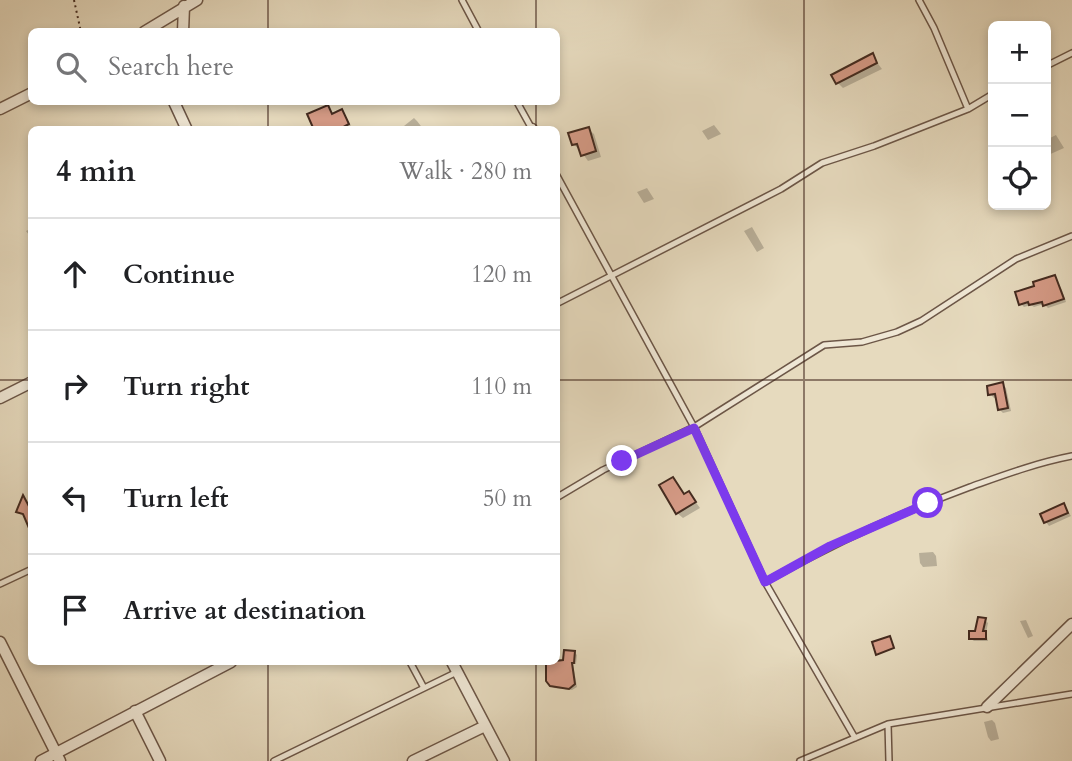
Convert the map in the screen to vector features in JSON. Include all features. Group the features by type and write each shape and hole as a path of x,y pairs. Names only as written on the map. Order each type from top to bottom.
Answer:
{"street":[{"path":"150,28 197,0"},
{"path":"184,6 184,28"},
{"path":"0,109 28,95"},
{"path":"175,105 185,126"},
{"path":"0,398 28,384"},
{"path":"987,707 1072,624"},
{"path":"0,642 58,757"},
{"path":"41,761 58,757 135,711 225,665"},
{"path":"454,667 504,761"},
{"path":"135,711 160,761"},
{"path":"413,761 485,726"}],"lane":[{"path":"462,0 477,28"},
{"path":"919,0 934,28 968,109"},
{"path":"1051,64 1072,53"},
{"path":"560,302 781,189 830,159 874,146 968,109 988,97"},
{"path":"519,105 530,126"},
{"path":"560,181 694,428 765,582 855,738"},
{"path":"560,496 603,470 694,428 824,345 862,342 897,332 921,321 1016,259 1072,236"},
{"path":"765,582 830,546 905,511 1038,463 1072,456"},
{"path":"0,584 28,571"},
{"path":"412,665 424,688"},
{"path":"274,761 424,688 454,667"},
{"path":"800,761 888,724 1072,694"},
{"path":"888,724 889,761"}],"path":[{"path":"74,0 80,28"}],"building":[{"path":"873,53 877,63 836,84 831,75"},
{"path":"328,105 332,114 342,109 349,124 312,126 307,114"},
{"path":"589,127 596,151 581,156 577,144 572,145 568,133"},
{"path":"1055,275 1064,299 1043,306 1042,302 1019,305 1015,292 1034,286 1033,282"},
{"path":"1003,382 1008,408 998,410 995,394 988,395 987,386"},
{"path":"673,477 684,494 689,491 696,502 676,514 659,485"},
{"path":"23,495 28,504 28,526 23,514 16,512"},
{"path":"1064,503 1068,513 1044,523 1040,514"},
{"path":"978,617 986,618 983,631 986,631 986,639 969,639 969,631 975,631"},
{"path":"890,636 894,648 876,655 872,642"},
{"path":"564,650 575,651 572,663 575,684 569,689 550,686 546,681 546,665 560,665 560,660 563,660"}],"route":[{"path":"622,461 694,428 765,582 830,546 928,503"}]}
